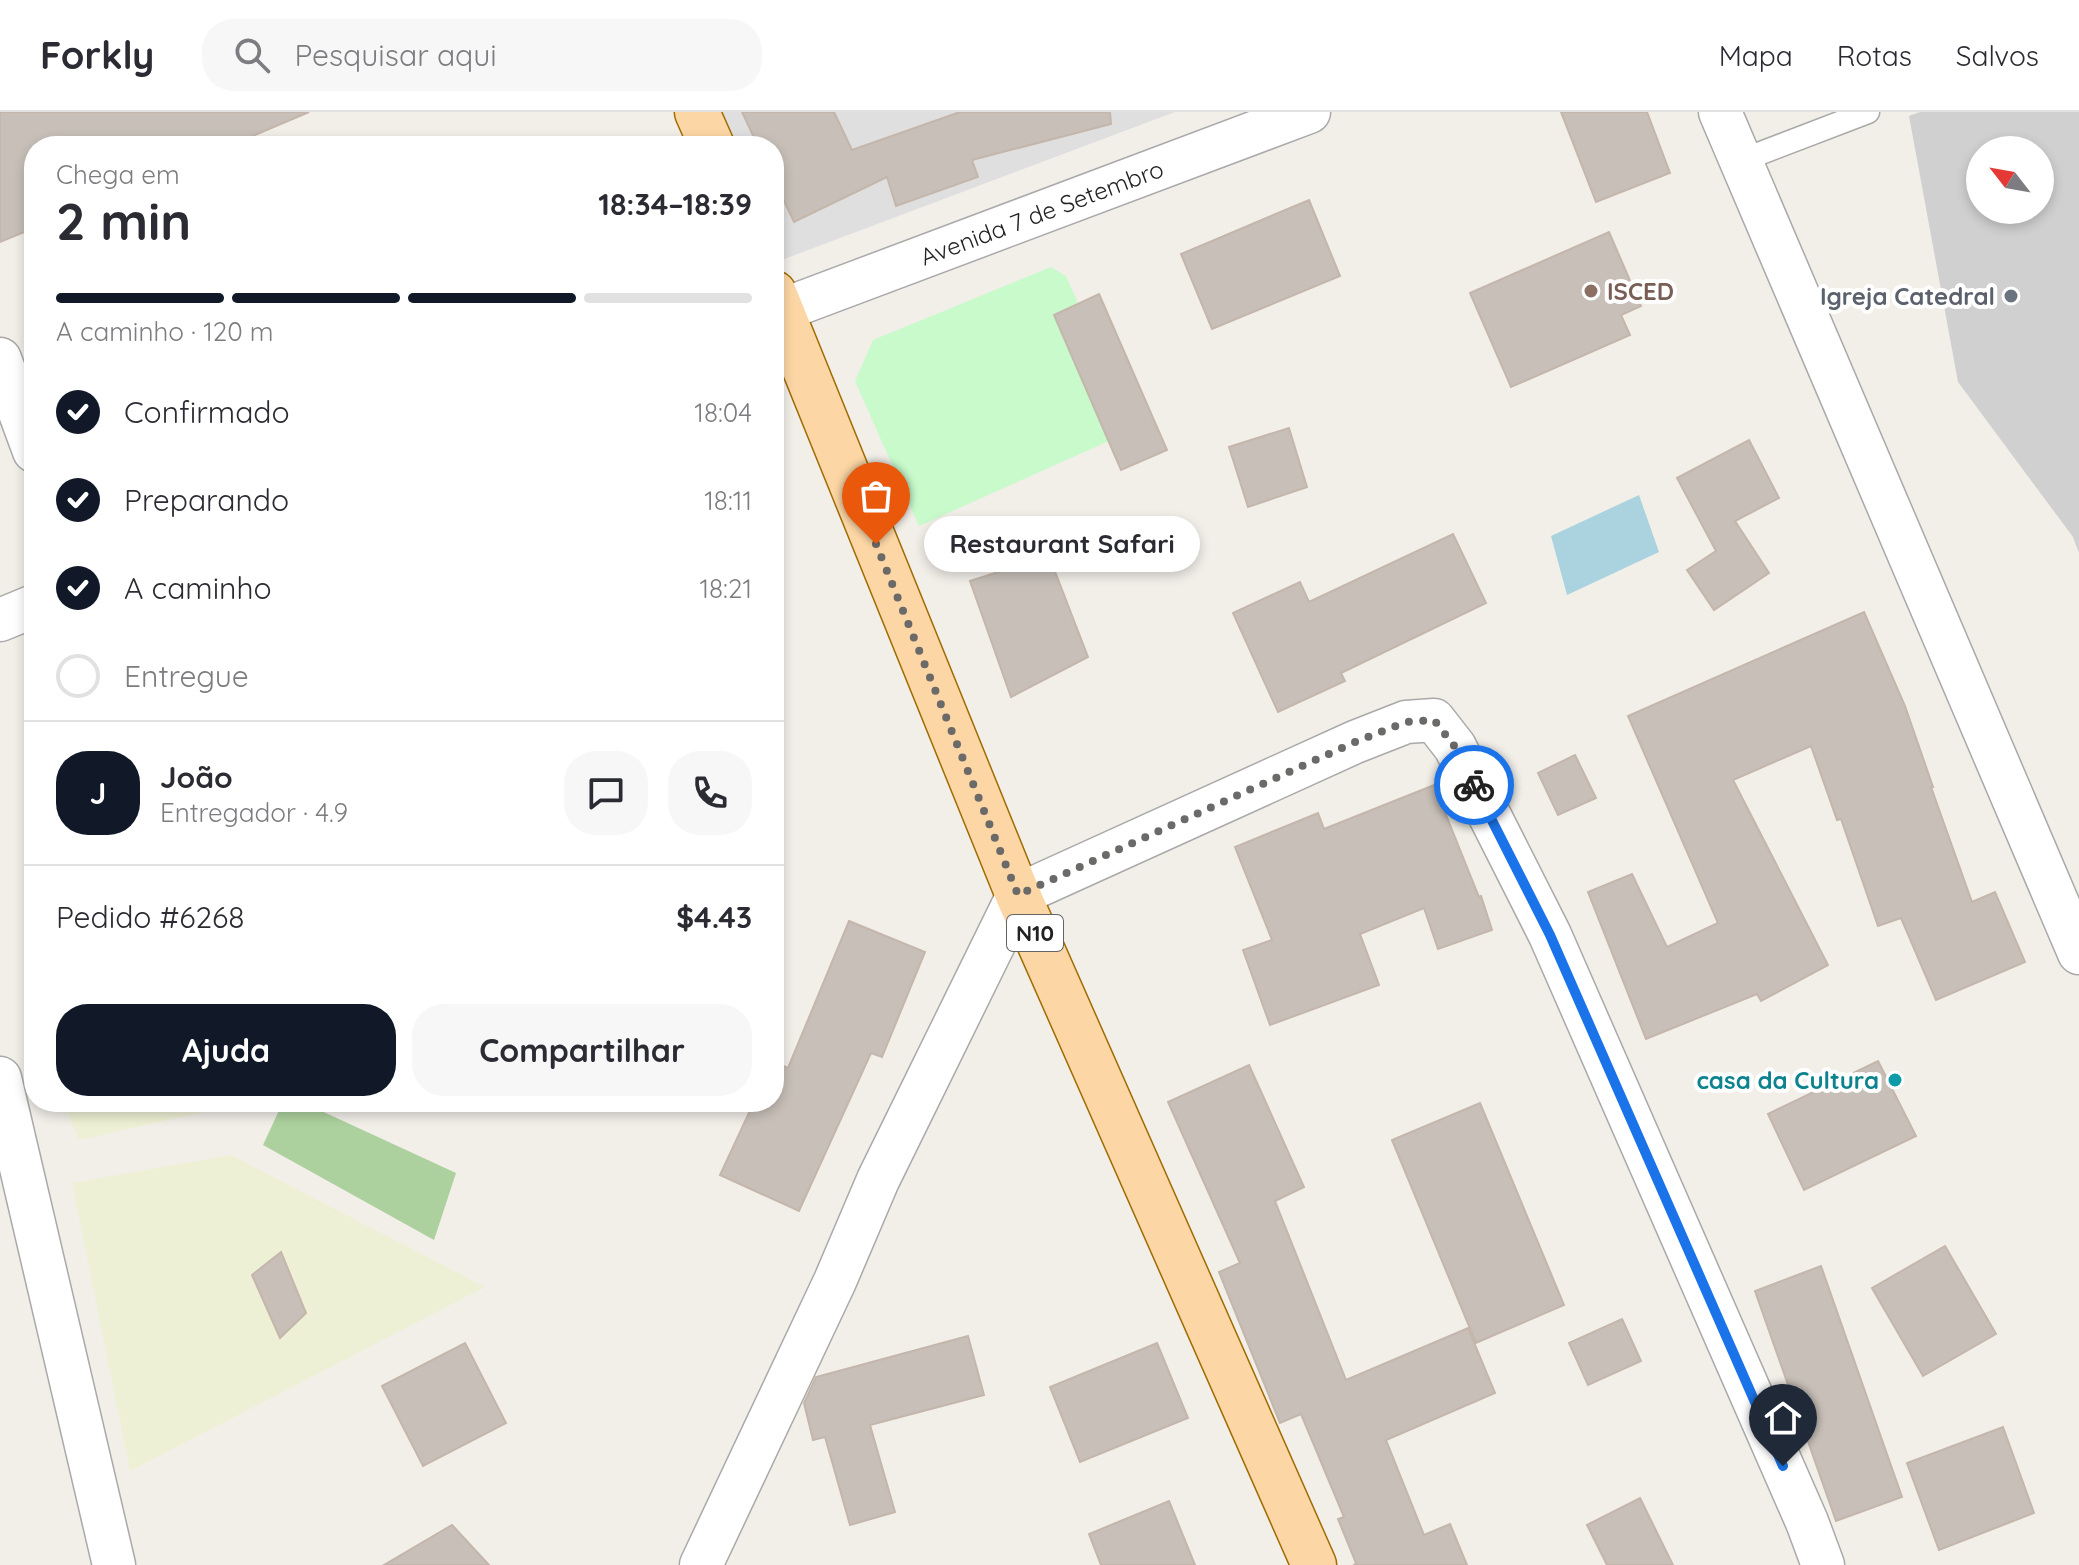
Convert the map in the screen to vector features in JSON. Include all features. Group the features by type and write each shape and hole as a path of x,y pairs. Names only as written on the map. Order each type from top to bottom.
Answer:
{"main road":[{"path":"697,112 708,136"},
{"name":"N10","path":"784,325 1018,895 1314,1565"}],"street":[{"name":"Avenida 7 de Setembro","path":"784,302 1309,112"},
{"path":"1720,112 2079,953"},
{"path":"0,359 24,424"},
{"path":"0,620 24,610"},
{"path":"701,1565 835,1281 878,1180 1018,895 1355,742 1406,722 1434,720 1455,747 1550,935 1807,1522 1823,1565"},
{"path":"0,1078 114,1565"}],"lane":[{"path":"1740,161 1868,112"}],"shaded area":[{"path":"718,112 1175,112 784,259 784,136 728,136"},
{"name":"Igreja Catedral","path":"1920,112 2079,112 2079,553 2073,537 1958,382 1909,116"}],"green space":[{"path":"1051,267 1066,276 1078,303 1054,315 1109,441 919,526 855,381 873,340"},
{"path":"67,1112 204,1112 79,1140"},
{"path":"278,1112 324,1112 456,1173 434,1240 263,1145"},
{"path":"231,1155 485,1287 130,1471 72,1183"}],"water":[{"path":"1639,495 1659,552 1567,595 1551,536"}],"building":[{"path":"0,112 309,112 253,136 24,136 24,232 0,242"},
{"path":"742,112 834,112 852,150 960,112 1110,112 1111,124 972,160 978,177 896,206 887,177 794,222 784,201 784,136 753,136"},
{"path":"1561,112 1647,112 1670,173 1596,202"},
{"path":"1309,200 1340,276 1212,329 1181,254"},
{"path":"1609,232 1641,306 1621,315 1630,335 1511,387 1470,293"},
{"path":"1099,294 1167,450 1121,470 1054,315"},
{"path":"1289,428 1307,487 1248,507 1229,447"},
{"path":"1749,440 1779,498 1735,521 1769,573 1714,610 1687,570 1716,551 1677,478"},
{"path":"1453,534 1486,603 1341,673 1345,681 1278,712 1233,613 1300,582 1309,602"},
{"path":"1049,556 1088,657 1011,697 970,581"},
{"path":"1864,612 1905,706 1972,902 1995,892 2025,962 1936,1000 1901,918 1878,926 1841,819 1837,820 1811,746 1733,780 1828,965 1761,1001 1757,994 1646,1039 1588,892 1632,874 1667,947 1718,923 1628,716"},
{"path":"1575,755 1596,798 1558,815 1538,773"},
{"path":"1434,785 1481,896 1492,930 1438,949 1424,908 1360,934 1379,985 1270,1025 1243,950 1272,940 1235,847 1318,813 1324,829"},
{"path":"849,921 925,952 882,1057 871,1053 799,1211 720,1175 749,1112 784,1112 784,1066 788,1068"},
{"path":"1878,1061 1916,1136 1804,1190 1768,1114"},
{"path":"1249,1065 1304,1187 1275,1201 1346,1380 1468,1328 1495,1393 1386,1440 1424,1535 1450,1524 1467,1565 1354,1565 1356,1563 1338,1519 1344,1517 1301,1414 1280,1423 1219,1272 1240,1263 1168,1102"},
{"path":"1480,1103 1564,1305 1476,1343 1392,1140"},
{"path":"1945,1246 1996,1334 1923,1376 1872,1288"},
{"path":"281,1252 306,1313 280,1338 252,1275"},
{"path":"1821,1266 1902,1497 1836,1521 1755,1291"},
{"path":"1622,1319 1641,1361 1588,1385 1569,1343"},
{"path":"968,1336 984,1395 870,1425 895,1512 850,1525 825,1437 813,1440 804,1403 816,1377"},
{"path":"465,1343 506,1423 423,1466 382,1386"},
{"path":"1157,1343 1188,1418 1080,1462 1050,1387"},
{"path":"2003,1427 2034,1513 1939,1550 1907,1463"},
{"path":"1640,1498 1673,1565 1607,1565 1587,1525"},
{"path":"1169,1501 1195,1565 1101,1565 1089,1534"},
{"path":"452,1525 489,1565 384,1565"}],"way so far":[{"path":"876,544 1018,895 1355,742 1406,722 1434,720 1455,747 1474,785"}],"place":[{"name":"ISCED","path":"1591,291"},
{"name":"Igreja Catedral","path":"2011,296"},
{"name":"Restaurant Safari","path":"876,544"},
{"name":"casa da Cultura","path":"1895,1080"}],"route":[{"path":"1474,785 1550,935 1783,1466"}]}
